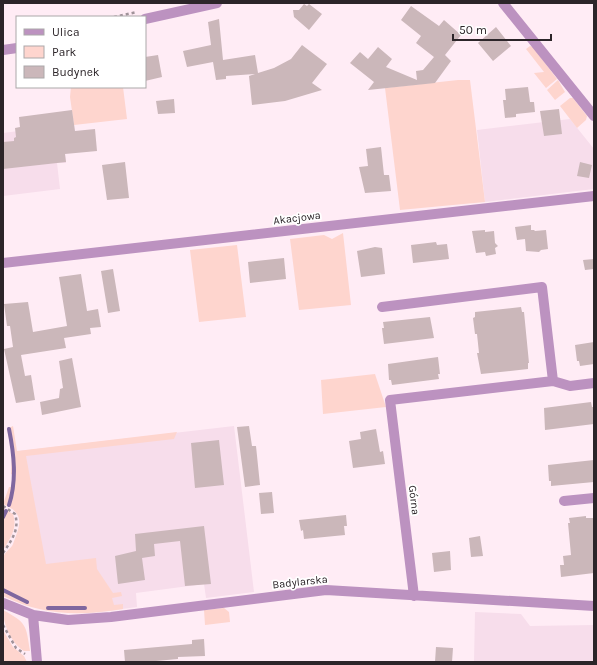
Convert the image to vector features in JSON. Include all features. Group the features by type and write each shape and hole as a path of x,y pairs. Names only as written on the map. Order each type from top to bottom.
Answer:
{"street":[{"path":"146,19 217,3"},
{"path":"503,3 594,116"},
{"name":"Akacjowa","path":"3,263 594,196"},
{"path":"382,307 542,288 553,381 570,386 594,383"},
{"name":"Górna","path":"414,596 390,400 553,381"},
{"path":"564,501 594,498"},
{"name":"Badylarska","path":"3,603 33,616 59,620 87,620 321,590 594,606"},
{"path":"33,616 37,662"}],"path":[{"path":"3,506 15,514 18,524 14,536 3,553"},
{"path":"3,625 16,648 28,655"}],"shaded area":[{"path":"570,119 594,149 594,189 485,202 477,130"},
{"path":"50,127 63,132 66,163 57,163 60,189 3,196 3,133"},
{"path":"234,426 254,592 206,598 204,584 136,593 137,607 93,613 52,606 19,451"},
{"path":"475,612 521,614 530,626 594,625 594,662 474,662"}],"green space":[{"path":"530,46 533,47 557,79 546,88 534,73 544,72 526,49"},
{"path":"470,80 485,202 400,210 385,88"},
{"path":"558,80 565,92 555,100 547,90"},
{"path":"71,88 123,88 127,119 74,125 70,97"},
{"path":"570,98 573,98 587,116 586,120 577,128 560,106"},
{"path":"343,233 351,305 299,310 290,239 324,235 332,239"},
{"path":"237,245 246,317 199,322 190,250"},
{"path":"375,374 386,407 323,414 321,380"},
{"path":"13,426 17,451 177,432 174,439 26,456 46,564 96,558 97,569 113,593 121,592 122,596 112,598 114,605 123,604 123,609 91,613 62,613 47,611 18,603 3,596 3,558 13,544 19,527 16,512 3,504 9,487 12,487 12,454 7,429"},
{"path":"3,508 13,514 15,524 3,550"},
{"path":"224,608 229,612 230,622 205,625 204,610"},
{"path":"3,610 17,618 24,626 30,651 24,651 15,643 6,627"},
{"path":"3,630 13,647 24,656 27,662 3,662"}],"building":[{"path":"304,4 307,6 309,4 322,14 309,30 294,17 293,10 299,10"},
{"path":"411,6 439,26 444,20 461,35 445,55 451,61 435,83 368,90 374,82 350,63 360,52 368,59 378,47 392,59 386,67 417,80 416,71 423,70 434,57 416,43 421,36 401,20"},
{"path":"219,19 223,60 255,55 258,73 274,68 291,59 302,45 327,64 312,83 322,90 285,101 252,105 249,76 255,74 226,76 226,79 216,80 213,62 187,67 183,51 211,45 208,22"},
{"path":"496,27 511,46 493,61 478,43"},
{"path":"158,55 162,77 146,81 146,57"},
{"path":"528,87 530,102 534,102 535,112 516,114 516,117 505,118 503,100 506,100 505,89"},
{"path":"174,99 175,113 158,114 156,101"},
{"path":"559,109 562,134 544,136 540,111"},
{"path":"72,110 75,131 95,129 97,151 65,154 66,162 3,169 3,142 14,141 14,138 16,137 15,128 20,127 19,117"},
{"path":"381,147 384,175 389,175 391,191 365,193 359,167 368,166 366,149"},
{"path":"125,162 129,198 107,200 102,165"},
{"path":"580,162 592,165 589,178 577,176"},
{"path":"531,225 531,230 546,230 548,249 541,250 539,252 526,251 525,239 517,240 515,227"},
{"path":"485,230 485,232 494,231 495,243 498,246 495,248 496,254 486,256 485,252 476,253 472,231"},
{"path":"436,242 437,245 447,244 449,259 413,263 411,245"},
{"path":"375,247 382,248 385,274 361,277 357,251"},
{"path":"284,258 286,279 250,283 248,262"},
{"path":"594,259 594,269 585,270 583,260"},
{"path":"113,269 120,311 108,313 101,271"},
{"path":"81,274 87,311 98,309 101,327 90,328 91,334 64,338 66,348 21,355 25,376 31,375 35,400 16,403 4,349 13,347 10,326 7,326 4,304 28,302 33,332 67,326 59,277"},
{"path":"521,307 522,312 524,312 529,363 528,369 481,374 477,353 479,353 477,334 475,334 473,318 475,317 475,312"},
{"path":"430,317 434,338 384,344 382,328 384,328 383,322"},
{"path":"594,342 594,364 580,366 579,361 577,361 575,345"},
{"path":"438,357 440,374 438,374 439,379 392,385 391,380 389,380 388,364"},
{"path":"72,358 81,407 42,415 40,402 59,398 60,389 63,388 59,361"},
{"path":"591,402 592,407 594,407 594,424 545,430 544,408"},
{"path":"249,426 252,446 256,446 260,485 245,487 237,427"},
{"path":"376,429 380,452 383,451 385,464 353,468 349,441 361,439 360,432"},
{"path":"219,440 224,485 195,488 191,443"},
{"path":"594,460 594,482 551,486 551,481 549,481 548,465"},
{"path":"272,492 274,513 261,514 259,493"},
{"path":"346,515 347,526 344,526 345,535 304,539 303,530 301,531 299,520"},
{"path":"586,516 586,518 594,518 594,573 561,577 560,565 564,565 563,556 571,555 568,523 570,523 569,518"},
{"path":"204,526 211,584 185,586 180,541 154,544 155,556 142,558 145,580 118,584 115,556 136,551 135,534"},
{"path":"480,536 483,556 471,557 469,538"},
{"path":"450,551 451,570 434,572 432,553"},
{"path":"204,639 205,656 178,657 178,659 145,662 125,662 124,650 192,644 192,640"},
{"path":"436,647 453,648 452,662 435,662"}],"waterway":[{"path":"9,429 14,467 12,496 9,505"},
{"path":"3,517 6,511"},
{"path":"3,590 27,602"},
{"path":"48,608 85,608"}]}
